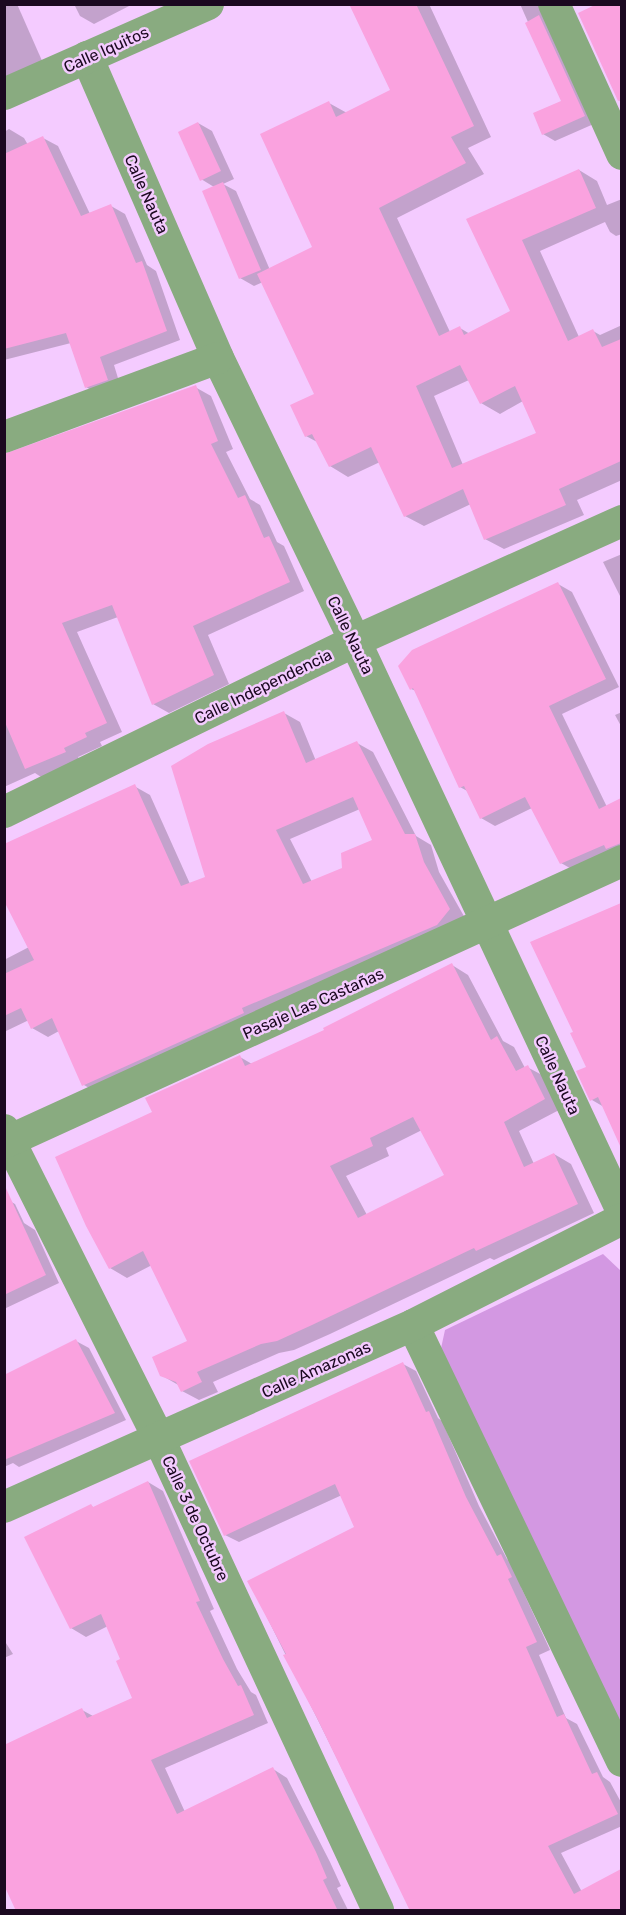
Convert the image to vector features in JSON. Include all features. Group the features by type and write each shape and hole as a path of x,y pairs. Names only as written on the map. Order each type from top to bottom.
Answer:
{"street":[{"name":"Calle Iquitos","path":"4,94 208,4"},
{"path":"554,4 620,148"},
{"name":"Calle Nauta","path":"87,57 218,358 355,641 621,1211"},
{"path":"4,437 218,358"},
{"name":"Calle Independencia","path":"4,812 355,641 621,521"},
{"name":"Pasaje Las Castañas","path":"6,1138 488,923 621,861"},
{"name":"Calle 3 de Octubre","path":"6,1138 159,1439 378,1911"},
{"name":"Calle Amazonas","path":"4,1507 413,1325 621,1219"},
{"path":"413,1325 621,1761"}],"shaded area":[{"path":"603,1254 621,1271 621,1737 440,1353 445,1330"}],"building":[{"path":"349,4 416,4 474,126 451,137 466,163 379,208 439,336 460,326 464,335 510,311 466,219 579,169 596,208 522,240 568,341 593,329 602,347 621,339 621,461 559,489 566,505 484,540 463,489 404,517 371,447 329,467 312,434 305,437 290,405 314,394 257,274 312,247 260,134 329,101 336,117 390,90","holes":["460,365 480,404 515,386 536,433 452,468 416,386"]},
{"path":"597,4 621,4 621,100 618,101 578,13"},
{"path":"539,15 585,116 542,135 533,113 561,101 525,23"},
{"path":"198,122 221,171 200,181 178,132"},
{"path":"43,136 81,216 111,204 136,263 142,261 167,331 100,357 108,380 85,388 66,333 4,349 4,154"},
{"path":"223,182 261,270 239,279 202,191"},
{"path":"196,385 218,441 211,444 238,498 245,495 264,538 269,536 290,582 193,626 214,675 152,705 112,605 62,623 107,723 85,733 87,737 64,748 66,752 25,769 4,720 4,454"},
{"path":"558,582 606,679 549,706 599,809 621,798 621,843 606,849 604,845 560,864 525,797 480,819 464,786 459,788 413,688 410,690 398,666 412,650"},
{"path":"284,711 306,763 357,741 405,834 415,834 424,862 450,909 437,925 242,1008 244,1013 82,1086 52,1018 31,1029 21,1008 4,1016 4,974 34,960 4,901 4,844 135,784 181,886 205,877 171,766 208,744","holes":["353,797 372,840 341,853 342,868 303,884 276,830"]},
{"path":"621,903 621,1148 598,1097 590,1101 576,1071 586,1067 570,1033 573,1032 530,942"},
{"path":"452,963 491,1040 497,1036 516,1071 528,1065 545,1099 504,1122 524,1167 554,1153 578,1204 476,1251 474,1248 277,1341 261,1344 197,1372 202,1382 181,1392 176,1382 160,1376 152,1357 187,1341 143,1251 109,1269 86,1226 55,1157 152,1112 145,1098 240,1055 245,1066 324,1030 323,1028","holes":["413,1117 444,1175 358,1218 330,1166 373,1146 370,1138"]},
{"path":"4,1184 46,1275 4,1295"},
{"path":"76,1339 115,1413 4,1460 4,1375"},
{"path":"403,1362 426,1412 429,1411 466,1497 497,1556 501,1554 512,1577 508,1579 537,1642 526,1647 557,1717 564,1714 592,1774 597,1772 618,1814 548,1846 574,1894 621,1869 621,1911 410,1911 317,1718 283,1655 286,1654 247,1581 354,1527 335,1484 224,1536 189,1461"},
{"path":"148,1481 200,1601 196,1602 223,1659 238,1686 241,1685 254,1715 151,1760 177,1814 273,1767 316,1852 327,1878 323,1880 338,1911 16,1911 4,1885 4,1745 82,1708 87,1718 132,1698 116,1661 120,1659 101,1614 70,1629 24,1537 91,1504 93,1507"}]}
